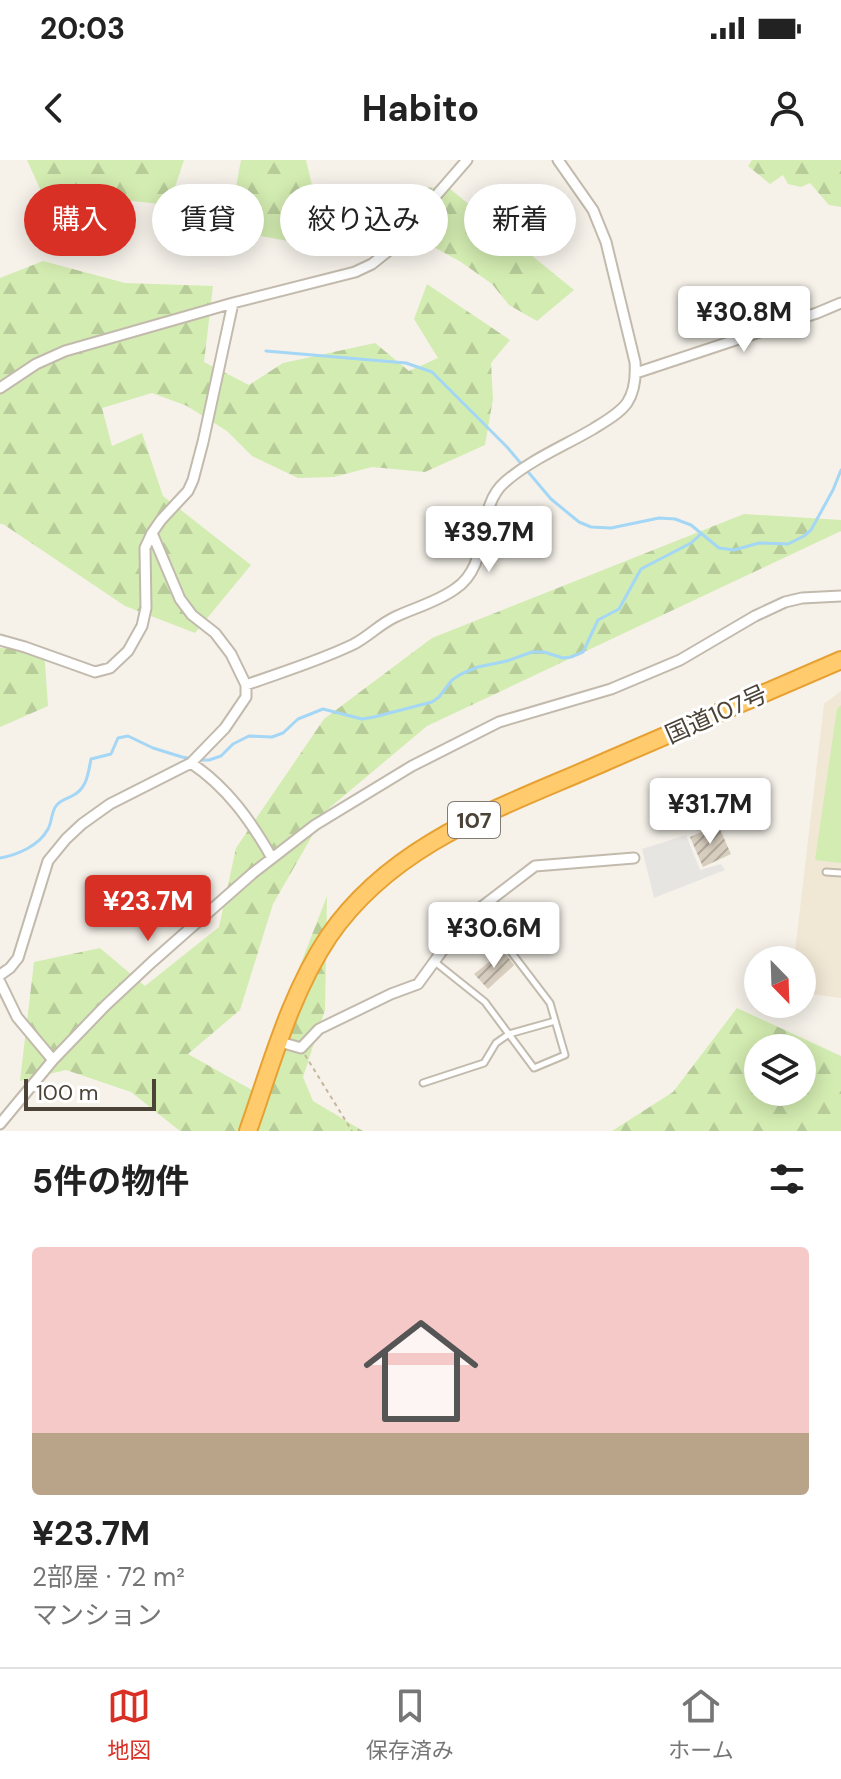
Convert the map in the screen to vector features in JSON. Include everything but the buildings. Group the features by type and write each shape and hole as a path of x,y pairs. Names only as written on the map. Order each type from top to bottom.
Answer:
{"highway":[{"name":"国道107号","path":"248,1131 304,979 331,934 388,871 440,837 487,814 841,660"}],"street":[{"path":"0,388 36,364 65,351 355,272 372,264 407,230 467,160"},
{"path":"246,685 322,658 357,642 391,619 454,590 472,572 490,509 503,483 614,415 626,403 633,388 635,362 606,242 593,210 558,160"},
{"path":"0,640 95,672 110,668 128,651 142,626 146,608 145,548 161,520 188,491 193,480 233,303"},
{"path":"636,373 841,303"},
{"path":"0,975 18,958 48,861 66,839 110,804 191,763 225,728 246,697 246,685 231,654 215,633 192,615 180,599 152,533"},
{"path":"0,1124 53,1060 105,1006 272,858 315,825 412,766 499,722 611,689 666,666 785,602 841,596"},
{"path":"191,763 219,784 241,809 272,858"},
{"path":"280,1042 301,1048 319,1029 418,984 471,915 535,866 634,858"},
{"path":"0,982 17,1017 53,1060"}],"lane":[{"path":"826,872 841,873"},
{"path":"434,962 485,1002 534,1068 565,1055 550,1003 478,909"},
{"path":"423,1083 484,1063 496,1043 509,1034 555,1021"}],"path":[{"path":"301,1048 352,1131"}],"shaded area":[{"path":"841,691 841,998 816,995 816,946 796,946 824,704"},
{"path":"686,835 700,870 721,864 725,870 654,898 642,849"}],"green space":[{"path":"27,160 184,160 176,184 152,184 152,203 136,201 136,184 38,184"},
{"path":"241,160 306,160 312,184 280,184 280,240 264,237 264,184 237,184"},
{"path":"752,160 841,160 841,207 829,205 810,183 801,187 788,184 783,175 770,184 748,166"},
{"path":"448,188 464,200 464,256 532,256 574,290 537,321 509,305 492,284 448,255"},
{"path":"43,261 125,283 213,286 204,362 249,385 283,363 375,343 409,371 438,358 414,319 427,284 510,340 491,363 493,399 485,445 425,472 372,467 334,477 298,478 252,456 227,431 187,406 152,393 102,408 112,446 142,433 163,496 251,565 195,633 125,606 0,524 0,278"},
{"path":"744,514 841,520 841,531 427,726 327,810 273,904 240,1010 188,1054 252,1090 327,896 325,1010 303,1077 313,1101 363,1131 180,1131 131,1092 66,1070 20,1081 34,962 100,948 145,986 219,927 236,848 324,719 432,638"},
{"path":"0,648 44,650 48,706 0,727"},
{"path":"841,705 841,863 815,860 837,709"},
{"path":"737,1008 744,1011 744,1018 759,1018 793,1034 744,1034 744,1106 816,1106 816,1044 841,1056 841,1131 612,1131 673,1092"}],"waterway":[{"path":"266,351 406,363 432,372 507,447 551,499 579,522 591,527 611,528 659,518 675,519 691,525 719,548 734,550 759,543 788,544 811,530 841,470"},
{"path":"0,858 20,852 44,835 58,804 84,785 91,759 111,754 118,738 128,736 182,757 209,760 221,756 233,744 249,736 272,737 283,733 298,719 323,709 362,719 374,717 432,702 452,680 478,667 532,652 571,657 583,652 598,620 619,609 641,569 691,543 701,534"}]}
